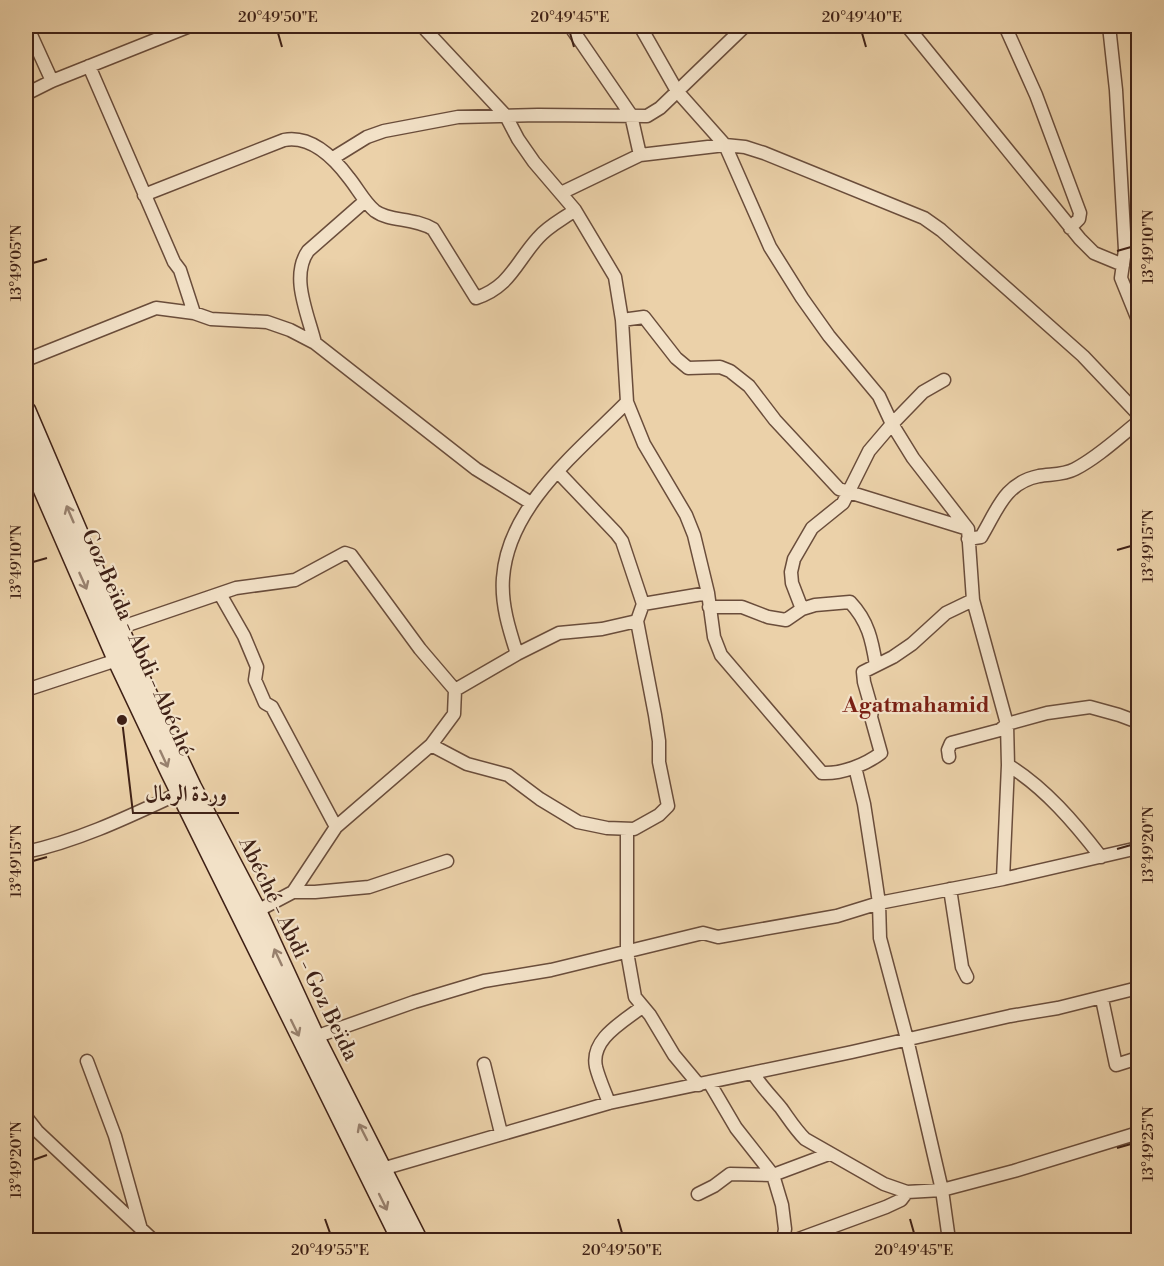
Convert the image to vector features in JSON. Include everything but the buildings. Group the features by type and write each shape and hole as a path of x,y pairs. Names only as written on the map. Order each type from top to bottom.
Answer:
{"main road":[{"name":"Abéché - Abdi - Goz Beïda","path":"26,410 186,790 257,911 315,1037 418,1240"},
{"name":"Goz Beïda - Abdi - Abéché","path":"26,451 117,660 186,790 401,1240"}],"street":[{"path":"27,26 52,81"},
{"path":"26,94 52,81 190,26"},
{"path":"422,26 506,116 534,162 575,210 615,277 622,320 627,402 644,444 686,515 694,535 708,592 714,637 721,655 822,773 855,767 881,753 863,672 893,657 912,644 946,613 973,600"},
{"path":"570,26 631,114 640,155"},
{"path":"640,26 677,91 725,145 770,247 829,336 879,396 892,424 968,534 973,600 1007,724 1008,765 1003,879"},
{"path":"333,158 366,137 384,131 458,117 631,114 646,116 653,113 745,26"},
{"path":"907,26 1070,228 1094,253 1123,265"},
{"path":"1005,26 1036,95 1080,213 1070,228"},
{"path":"1109,26 1116,90 1125,250 1121,278 1138,320"},
{"path":"89,66 144,195 174,262 180,270 194,313"},
{"path":"144,195 284,140 307,142 319,147 333,158 365,201 380,214 423,223 432,229 476,298 505,282 545,230 575,210"},
{"path":"561,193 640,155 725,145 745,147 764,153 924,218 941,230 1083,356 1138,414"},
{"path":"315,343 300,282 301,260 308,251 365,201"},
{"path":"1125,250 1138,252"},
{"path":"26,360 156,308 194,313 211,319 267,322 290,330 315,343 476,469 531,503"},
{"path":"622,320 644,317 676,358 688,368 720,367 730,371 749,386 775,420 838,489 981,537 1001,499 1008,491 1038,476 1073,471 1138,422"},
{"path":"802,609 792,583 791,572 794,559 812,528 843,503 869,451 892,424 923,392 944,380"},
{"path":"517,654 507,623 503,577 511,540 531,503 627,402"},
{"path":"431,745 467,764 508,775 540,800 578,822 607,828 634,829 645,824 668,806 659,762 659,741 654,705 637,621 643,604 622,541 558,472"},
{"path":"119,628 236,588 295,580 345,553 351,555 420,649 455,690 454,714 431,745 336,827 293,892"},
{"path":"643,604 708,592"},
{"path":"220,594 244,636 257,667 255,680 265,703 272,707 336,827"},
{"path":"709,607 750,609 778,620 792,617 802,609 815,605 850,602 858,611 871,635 876,665"},
{"path":"455,690 559,633 637,621"},
{"path":"26,690 117,660"},
{"path":"950,757 948,750 951,743 1000,730 1007,724 1047,713 1090,707 1135,721 1138,725"},
{"path":"1008,765 1025,775 1043,792 1078,827 1101,857"},
{"path":"855,767 864,804 879,903 880,938 907,1039 942,1190 949,1240"},
{"path":"26,852 55,846 186,790"},
{"path":"627,830 627,952 635,997 650,1015 674,1055 704,1083 773,1175 782,1205 783,1240"},
{"path":"315,1037 414,1002 484,981 551,970 703,933 718,937 837,916 879,903 1003,879 1138,848"},
{"path":"257,911 293,892 369,887 447,861"},
{"path":"950,889 962,968 967,977"},
{"path":"382,1169 609,1103 1010,1016 1102,999 1138,988"},
{"path":"1102,999 1116,1065 1138,1058"},
{"path":"609,1103 596,1066 596,1050 607,1035 642,1007"},
{"path":"87,1061 116,1136 144,1240"},
{"path":"484,1064 501,1133"},
{"path":"753,1073 764,1090 782,1109 794,1129 805,1139 884,1184 907,1192 942,1190 1014,1171 1138,1133"},
{"path":"26,1117 37,1131 153,1240"},
{"path":"698,1194 730,1174 773,1175 829,1154"},
{"path":"795,1240 886,1207 901,1200 907,1192"}],"place":[{"name":"وردة الرمال","path":"122,720"}],"district":[{"name":"Agatmahamid","path":"916,705"}]}
